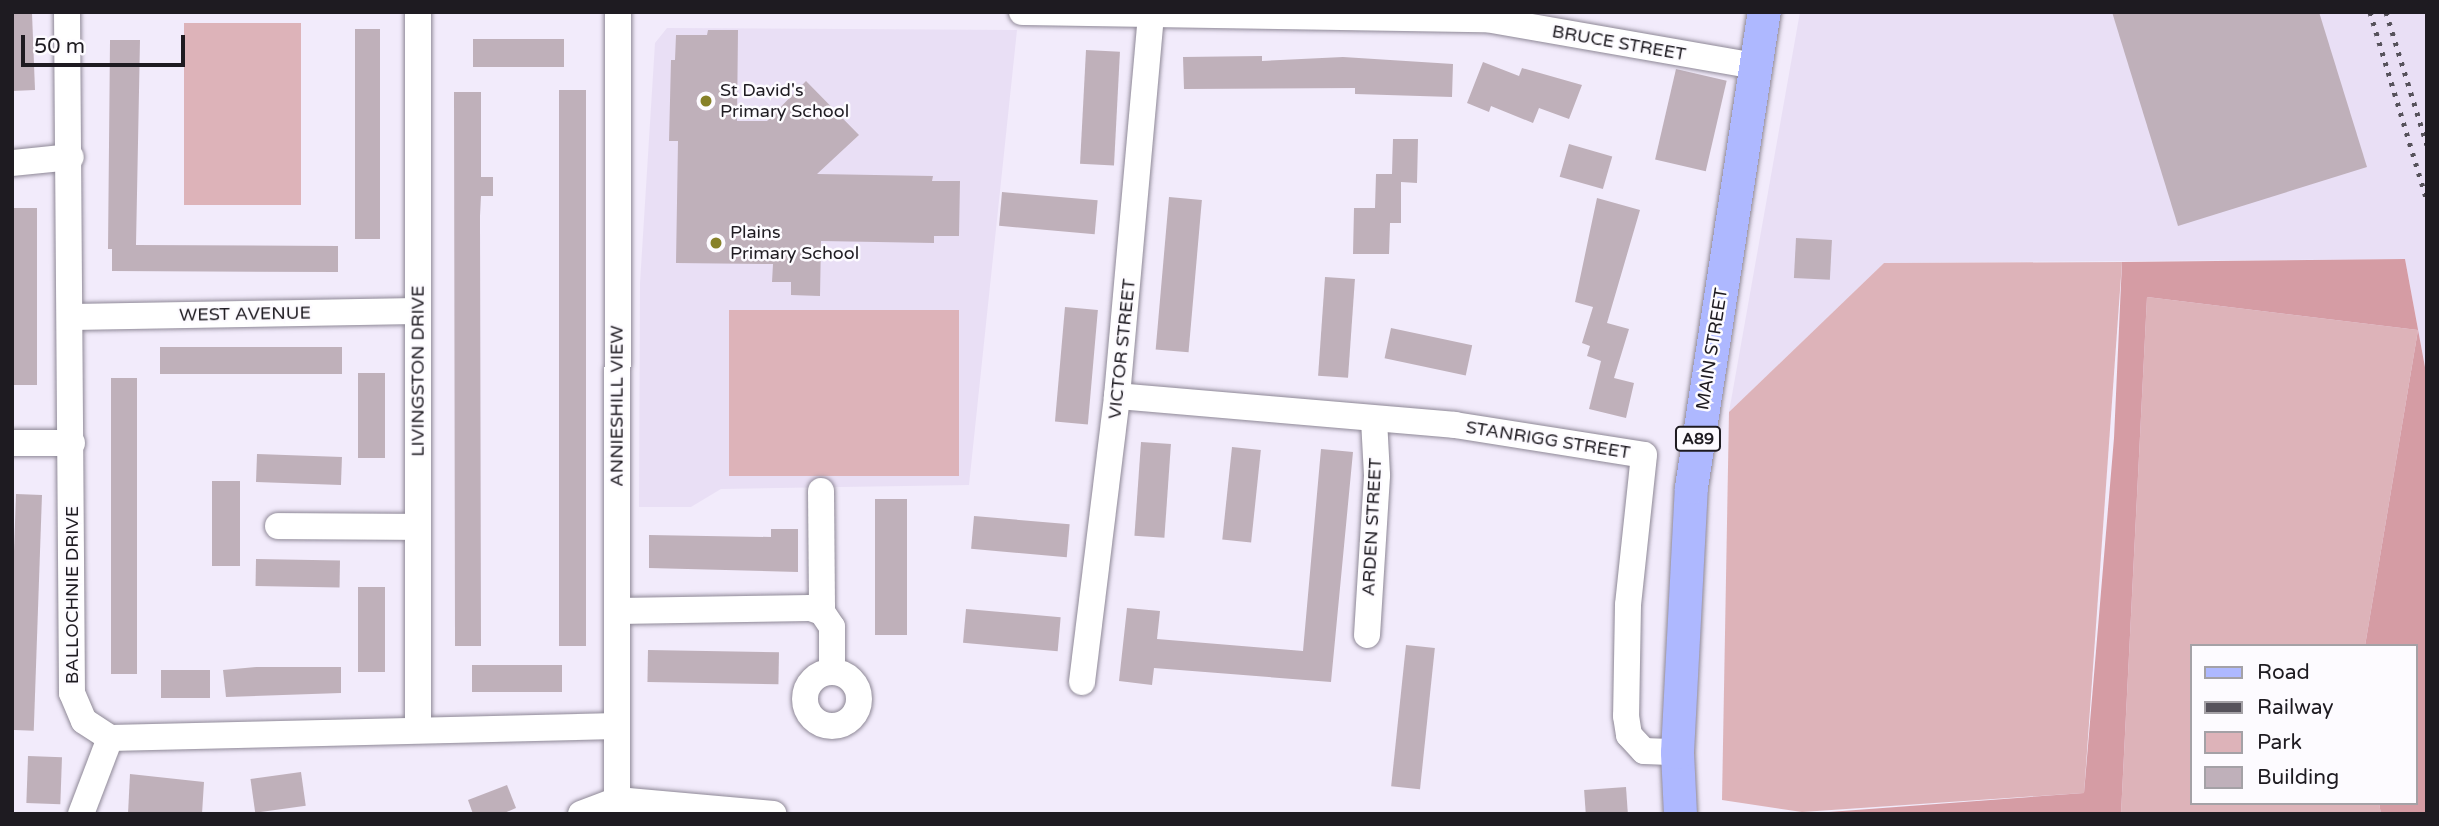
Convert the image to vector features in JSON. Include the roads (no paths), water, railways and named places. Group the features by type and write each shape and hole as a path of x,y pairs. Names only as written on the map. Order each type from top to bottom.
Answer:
{"main road":[{"name":"MAIN STREET","path":"1680,814 1677,752 1691,487 1764,12"}],"street":[{"name":"BALLOCHNIE DRIVE","path":"67,12 71,158 72,693 84,721 110,738"},
{"name":"LIVINGSTON DRIVE","path":"418,12 418,729"},
{"name":"ANNIESHILL VIEW","path":"617,800 618,12"},
{"name":"BRUCE STREET","path":"1021,12 1486,19 1754,66"},
{"name":"VICTOR STREET","path":"1082,682 1117,396 1151,13"},
{"path":"12,163 71,158"},
{"name":"WEST AVENUE","path":"71,317 418,311"},
{"name":"STANRIGG STREET","path":"1117,396 1467,427 1644,455 1628,605 1626,716 1629,736 1644,751 1677,752"},
{"name":"ARDEN STREET","path":"1367,635 1377,475 1374,419"},
{"path":"12,443 72,443"},
{"path":"821,491 822,612 832,627 832,672"},
{"path":"278,526 418,527"},
{"path":"617,611 810,608 822,612"},
{"path":"81,814 110,738 617,726"},
{"path":"581,814 617,800 773,814"}],"railway":[{"path":"2370,12 2427,201"},
{"path":"2386,12 2427,145"}],"place":[{"name":"St David's Primary School","path":"706,101"},
{"name":"Plains Primary School","path":"716,243"}]}
